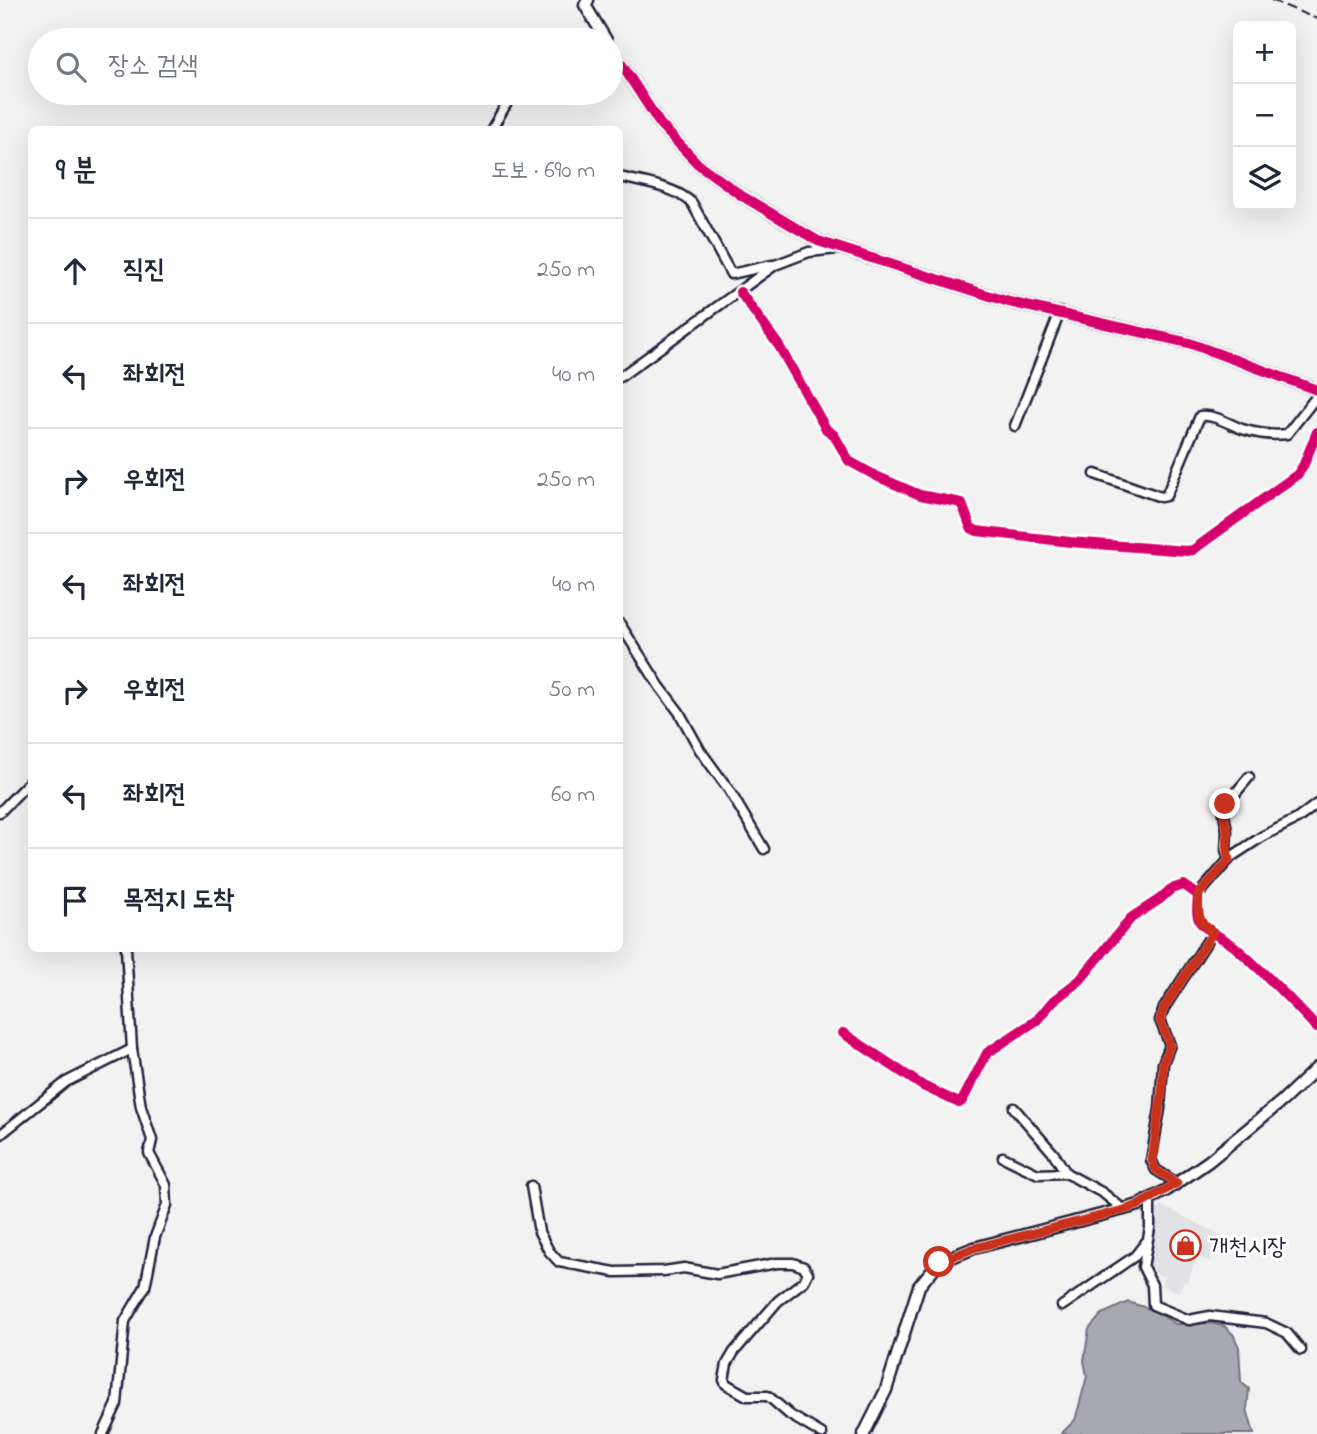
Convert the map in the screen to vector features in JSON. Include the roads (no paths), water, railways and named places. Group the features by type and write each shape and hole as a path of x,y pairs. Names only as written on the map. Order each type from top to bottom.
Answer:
{"street":[{"path":"588,0 585,5 599,28"},
{"path":"623,67 660,124 698,163 742,196 818,241 1009,302 1189,343 1317,393 1287,434 1245,430 1209,416 1200,416 1166,496 1161,497 1095,474"},
{"path":"493,126 506,105"},
{"path":"623,178 685,197 692,203 731,274 775,265 809,252 841,248"},
{"path":"623,375 775,265"},
{"path":"740,292 779,346 826,429 834,435 849,461 920,495 962,504 971,528 977,531 1070,542 1193,550 1298,474 1317,432"},
{"path":"1015,426 1060,312"},
{"path":"623,629 679,712 700,750 729,790 764,849"},
{"path":"1229,860 1223,808 1249,777"},
{"path":"0,812 28,783"},
{"path":"1317,804 1229,860 1198,895 1197,917 1201,923 1232,944 1258,967 1317,1028"},
{"path":"843,1033 923,1086 959,1103 966,1099 987,1053 1037,1020 1053,1001 1080,981 1131,918 1177,886 1188,887 1198,895"},
{"path":"1177,1183 1156,1170 1152,1160 1162,1093 1163,1063 1170,1045 1160,1020 1164,1008 1213,932"},
{"path":"103,1434 117,1404 125,1321 145,1287 155,1237 167,1205 166,1185 149,1153 152,1140 141,1107 132,1049 126,952"},
{"path":"0,1135 66,1083 132,1049"},
{"path":"864,1434 886,1390 919,1286 939,1262 974,1248 1124,1210 1150,1199 1177,1183 1252,1126 1317,1068"},
{"path":"1014,1108 1066,1172 1103,1193 1124,1210"},
{"path":"1003,1157 1038,1174 1066,1172"},
{"path":"531,1186 539,1232 549,1251 559,1262 615,1272 684,1268 717,1274 777,1263 793,1263 804,1267 808,1273 807,1277 778,1301 734,1352 727,1364 724,1380 726,1384 747,1396 768,1396 790,1415 822,1434"},
{"path":"1150,1199 1150,1228 1143,1267 1152,1285 1153,1305 1189,1320 1210,1316 1266,1323 1287,1333 1301,1350"},
{"path":"1062,1306 1135,1256 1148,1239"}],"railway":[{"path":"1271,0 1317,19"}],"place":[{"name":"개천시장","path":"1186,1246"}]}
